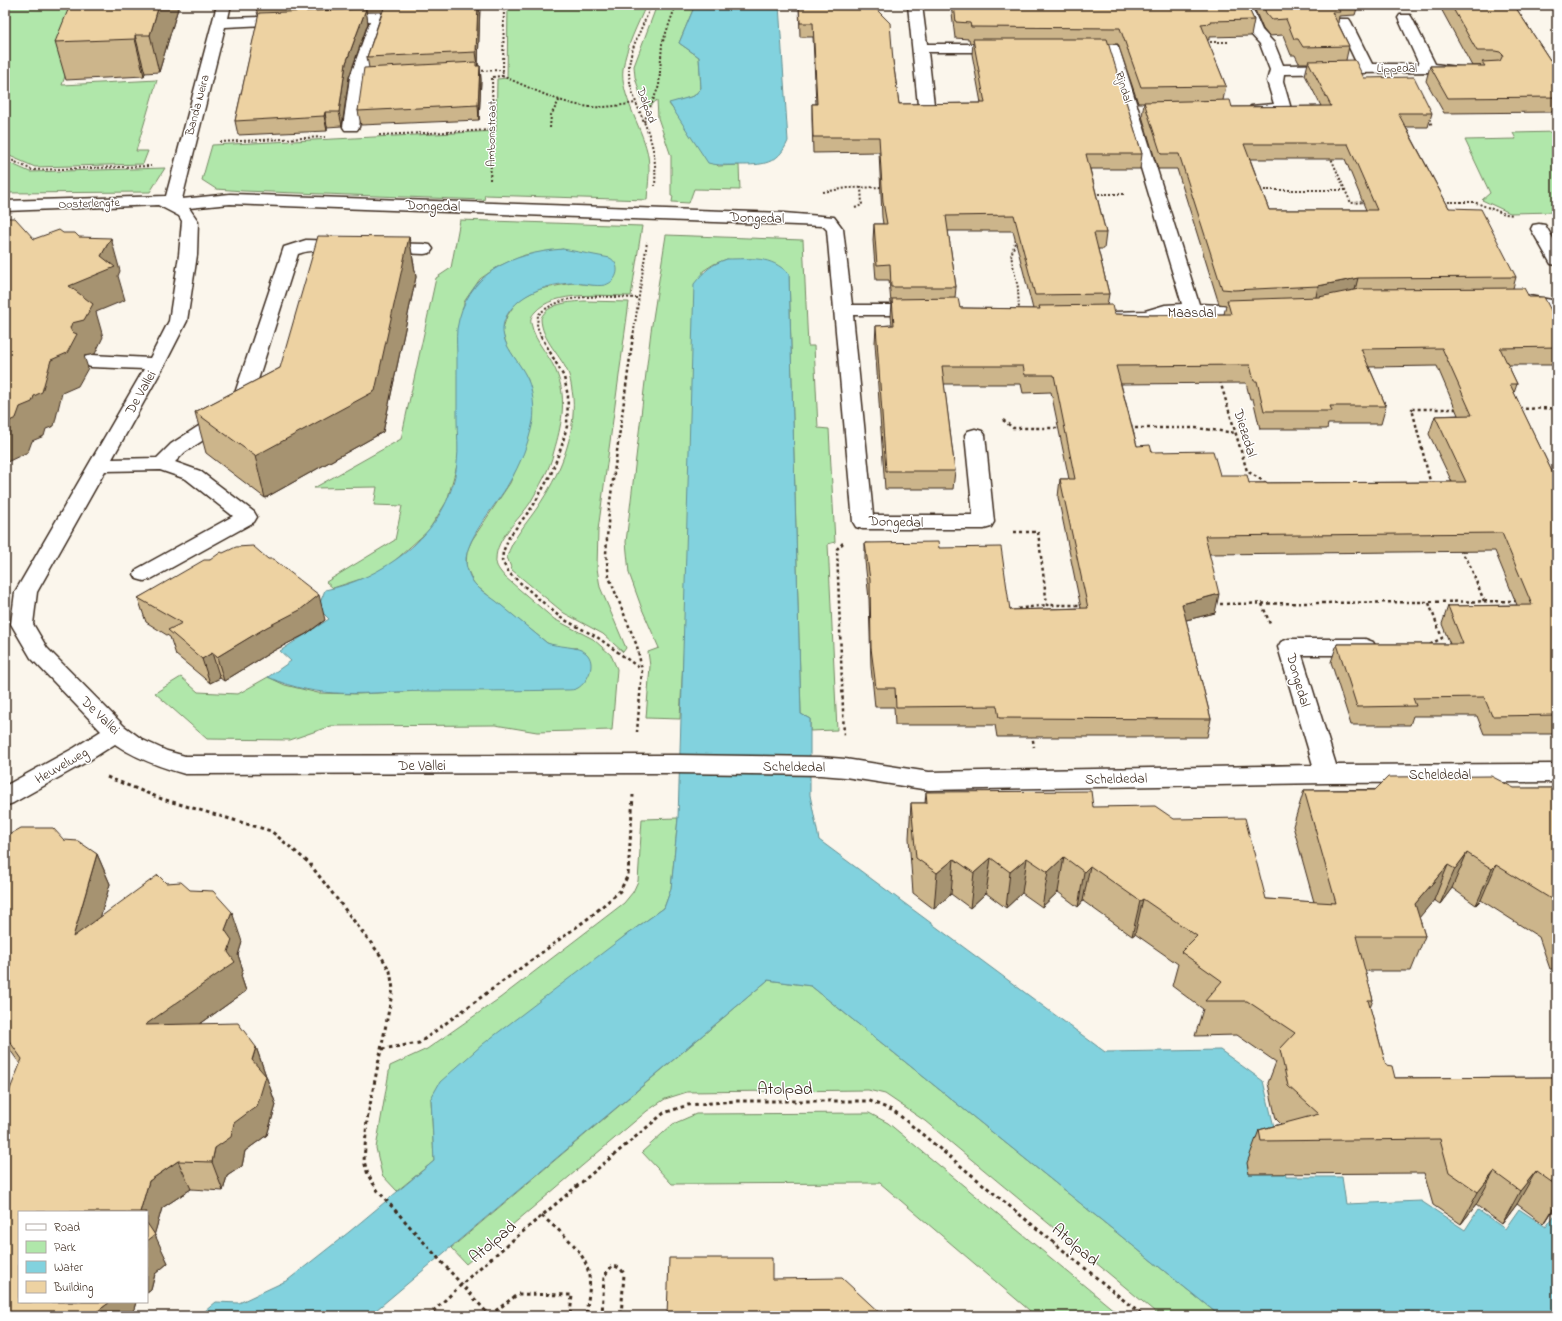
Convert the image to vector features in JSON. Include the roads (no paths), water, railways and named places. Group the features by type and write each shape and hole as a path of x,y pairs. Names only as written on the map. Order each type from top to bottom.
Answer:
{"street":[{"name":"Banda Neira","path":"172,205 181,164 224,5"},
{"path":"915,5 926,106"},
{"path":"1243,109 1283,109 1275,81 1277,70 1265,42 1256,32 1244,5"},
{"path":"324,18 380,10 358,77 351,127"},
{"name":"Lippedal","path":"1405,18 1429,68"},
{"path":"220,23 300,19"},
{"name":"Lippedal","path":"1344,22 1366,68"},
{"path":"920,48 1018,48"},
{"name":"Rijndal","path":"1064,48 1112,48 1192,309"},
{"name":"Lippedal","path":"1277,70 1429,68 1448,71 1476,71"},
{"path":"358,77 374,76"},
{"path":"1131,110 1147,110"},
{"name":"Dongedal","path":"172,205 230,199 653,213 828,221 835,229 843,310 847,332 863,522 984,522 975,435"},
{"name":"Oosterlengte","path":"5,206 160,200 172,205"},
{"name":"De Vallei","path":"172,205 186,213 190,221 188,255 178,321 156,364 26,592 22,624 39,653 116,732 144,751 160,758 185,765 677,764"},
{"path":"1539,229 1557,260"},
{"path":"162,464 178,448 240,408 290,251 306,245 424,249"},
{"path":"1500,299 1522,299 1557,306"},
{"name":"Maasdal","path":"1101,316 1146,316 1165,310 1192,309 1231,312 1270,310"},
{"path":"843,310 937,310"},
{"path":"91,361 156,364"},
{"path":"98,465 162,464 193,475 247,517 144,574"},
{"name":"Dongedal","path":"1327,774 1289,647 1427,646"},
{"name":"Heuvelweg","path":"5,797 82,754 116,732"},
{"name":"Scheldedal","path":"677,764 820,766 846,768 928,781 1327,774 1557,773"}],"water":[{"path":"695,5 779,5 788,141 779,155 768,162 755,165 720,165 708,163 669,103 694,96 701,88 699,57 679,43"},
{"path":"563,249 610,258 616,264 616,276 610,283 605,285 597,286 572,283 554,285 535,291 519,301 507,315 503,333 505,341 524,372 530,385 534,406 534,416 527,445 517,469 504,492 474,536 466,558 469,574 477,586 547,643 578,649 586,653 591,662 588,677 582,685 571,690 344,693 326,692 288,685 268,677 291,661 280,651 329,619 318,608 325,590 368,576 397,559 425,534 440,513 451,489 457,463 457,329 462,310 470,293 481,280 509,261 544,251"},
{"path":"727,259 760,259 775,264 789,274 801,714 810,719 810,795 819,840 1105,1052 1220,1050 1263,1081 1286,1177 1342,1177 1346,1204 1421,1201 1465,1230 1478,1210 1505,1229 1519,1209 1546,1227 1557,1212 1557,1316 1220,1316 811,986 768,980 369,1316 199,1316 216,1302 239,1303 288,1280 349,1232 434,1161 431,1098 440,1082 483,1044 626,935 664,908 671,889 678,818 694,284 709,268"}]}
